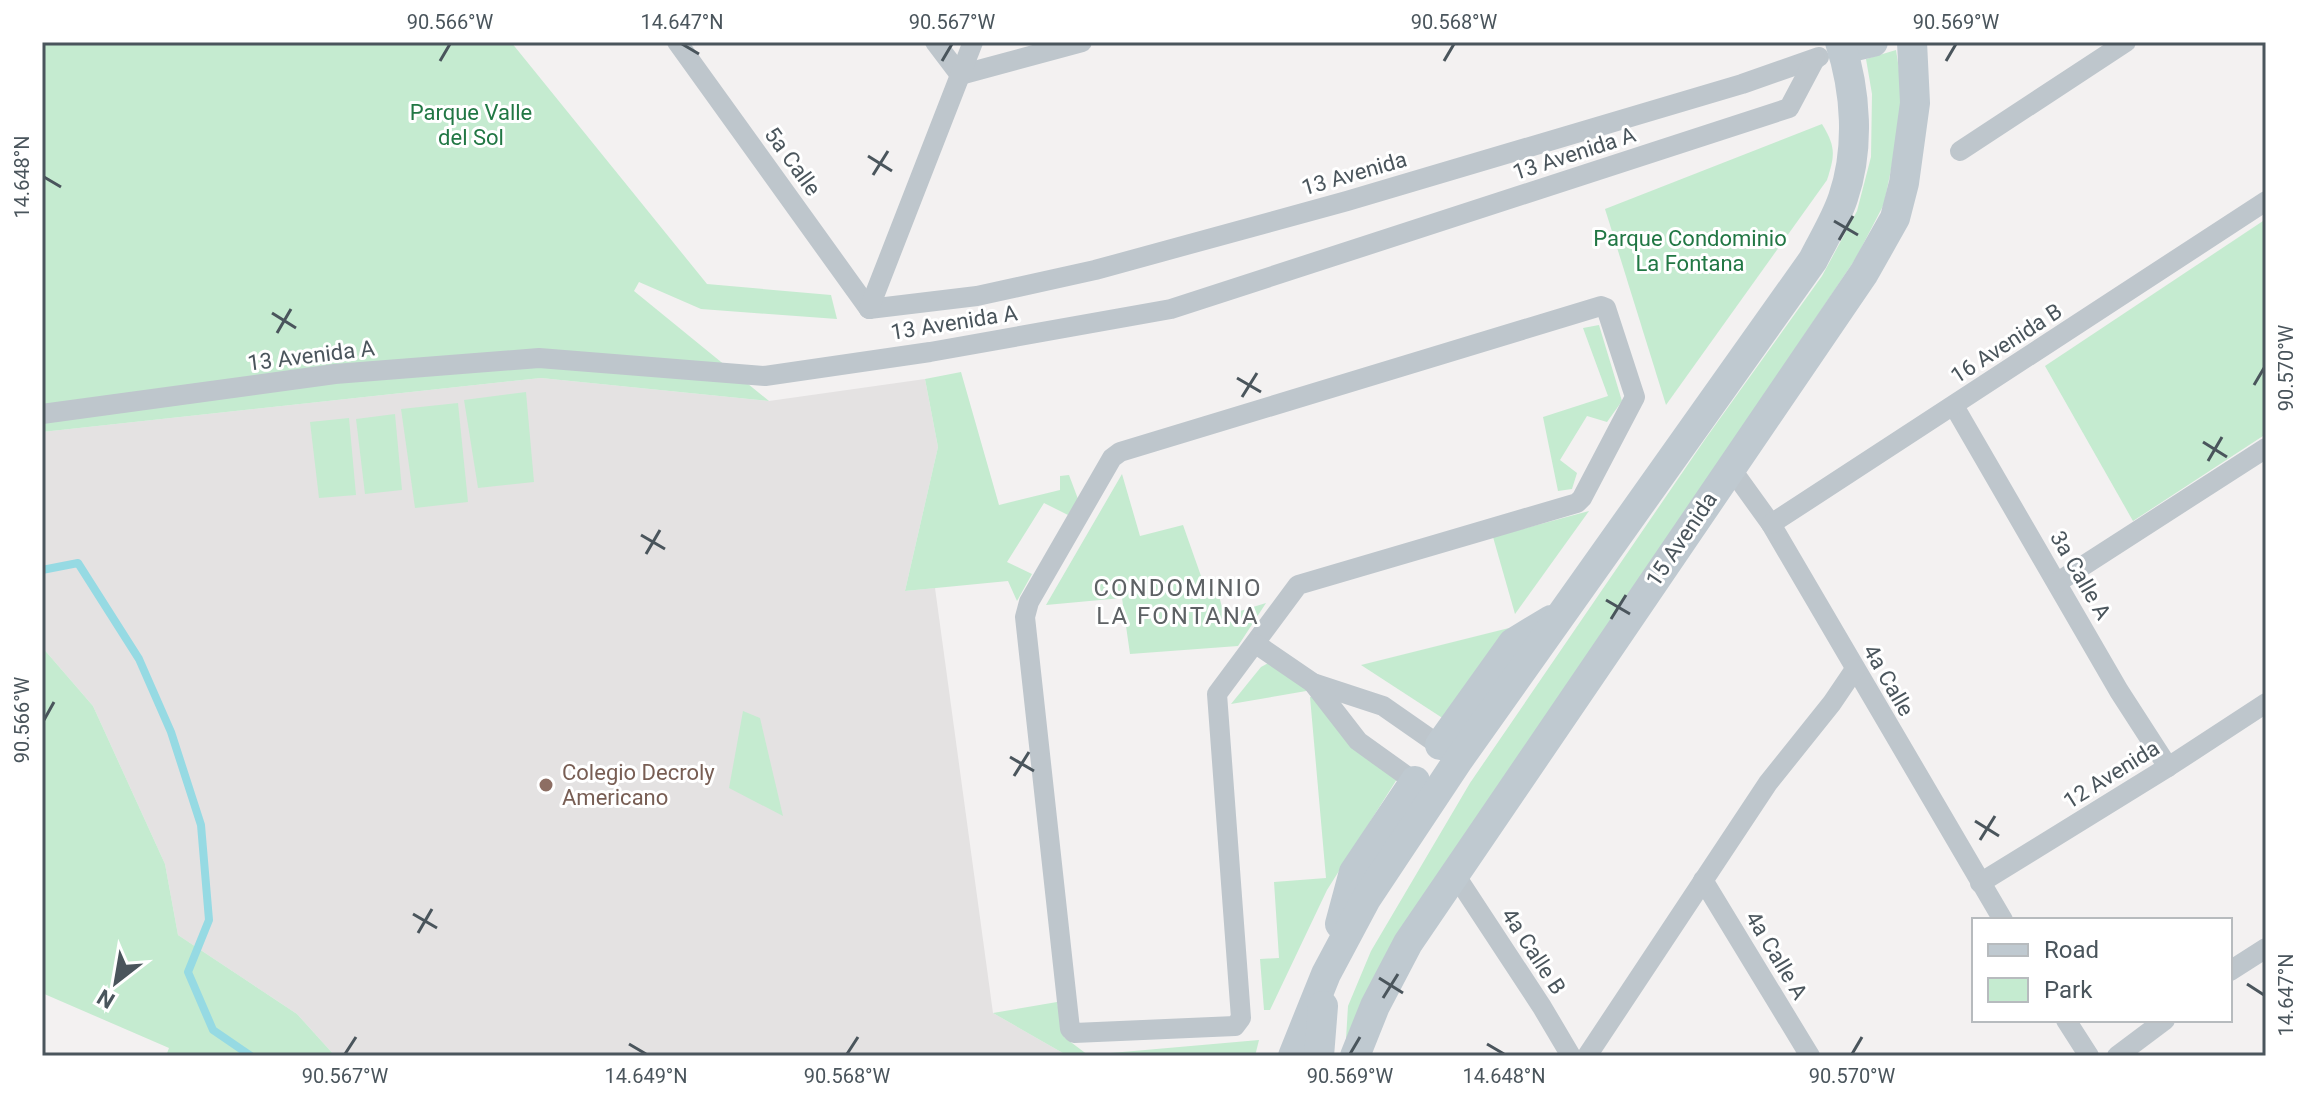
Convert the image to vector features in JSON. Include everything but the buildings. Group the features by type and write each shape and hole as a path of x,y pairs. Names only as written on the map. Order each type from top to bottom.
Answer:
{"main road":[{"path":"1293,1056 1326,974 1424,788 1449,752 1563,613 1813,260 1843,198 1853,145 1853,88 1833,50 1873,42"},
{"name":"15 Avenida","path":"1355,1056 1375,1006 1408,943 1864,273 1895,218 1904,183 1915,103 1912,42"},
{"path":"1319,1056 1326,974"}],"street":[{"name":"5a Calle","path":"677,42 869,309"},
{"path":"935,42 960,75"},
{"path":"869,309 973,42"},
{"path":"960,75 1082,42"},
{"path":"1960,151 2126,42"},
{"name":"13 Avenida","path":"869,309 977,296 1095,270 1347,201 1742,84 1833,50"},
{"name":"13 Avenida A","path":"42,414 335,374 539,358 765,376 930,352 1171,309 1789,108 1833,50"},
{"name":"16 Avenida B","path":"1771,524 2266,201"},
{"path":"1601,306 1606,308 1635,397 1577,503 1307,581 1298,585 1256,644 1217,694 1216,702 1241,1018 1235,1026 1074,1033 1070,1029 1025,617 1029,602 1112,458 1120,452 1601,306"},
{"name":"3a Calle A","path":"1954,406 2119,691 2168,767"},
{"path":"2058,582 2266,448"},
{"name":"4a Calle","path":"1730,467 1771,524 2002,918"},
{"path":"1256,644 1313,683 1383,706 1449,752"},
{"path":"1587,1056 1768,783 1855,669"},
{"path":"1313,683 1358,741 1424,788"},
{"name":"12 Avenida","path":"1980,883 2266,703"},
{"name":"4a Calle B","path":"1454,873 1571,1056"},
{"name":"4a Calle A","path":"1703,880 1810,1056"},
{"path":"2232,970 2266,948"},
{"path":"2067,1022 2089,1056"},
{"path":"2117,1056 2162,1022"}],"shaded area":[{"name":"Colegio Decroly Americano","path":"541,378 769,401 925,379 938,447 905,591 935,588 993,1013 1068,1056 335,1056 297,1014 178,935 165,864 93,706 42,647 42,432"}],"green space":[{"name":"Parque Valle del Sol","path":"42,42 511,42 707,284 831,295 837,319 701,309 639,282 634,291 769,401 541,378 42,432"},
{"path":"1896,50 1903,95 1898,135 1884,204 1856,258 1441,876 1345,1056 1348,1006 1371,951 1470,783 1706,438 1822,276 1857,211 1871,157 1872,94 1866,59"},
{"name":"Parque Condominio La Fontana","path":"1822,124 1833,151 1827,180 1666,405 1605,209"},
{"path":"2266,219 2266,434 2133,521 2045,366"},
{"path":"1599,325 1622,401 1607,422 1587,416 1560,460 1577,473 1572,489 1558,491 1543,417 1608,396 1583,328"},
{"path":"961,372 999,505 1060,490 1060,476 1069,475 1078,499 1068,515 1044,503 1007,562 1032,574 1017,601 1008,581 905,591 938,447 925,379"},
{"path":"526,392 534,482 478,488 464,400"},
{"path":"458,403 468,502 415,508 401,409"},
{"path":"395,414 402,490 365,494 356,419"},
{"path":"349,418 356,495 319,498 310,422"},
{"path":"1122,474 1140,536 1183,525 1207,593 1218,591 1224,616 1266,603 1238,646 1130,654 1122,598 1046,605"},
{"path":"1589,511 1515,614 1493,537"},
{"path":"1509,628 1444,719 1361,665"},
{"path":"42,647 93,706 165,864 178,935 297,1014 335,1056 166,1056 169,1048 42,993"},
{"path":"1272,661 1312,690 1231,704 1261,667"},
{"path":"1318,695 1404,768 1327,890 1270,1010 1264,1010 1260,959 1279,958 1274,882 1326,878 1310,697"},
{"path":"743,711 760,718 783,816 729,788"},
{"path":"1057,1002 1064,1037 1088,1055 1259,1040 1255,1056 1068,1056 993,1013"}],"waterway":[{"path":"42,570 78,563 139,659 171,732 201,825 209,920 188,972 213,1030 251,1056"}],"place":[{"name":"Colegio Decroly Americano","path":"546,785"}],"district":[{"name":"CONDOMINIO LA FONTANA","path":"1178,602"}]}
